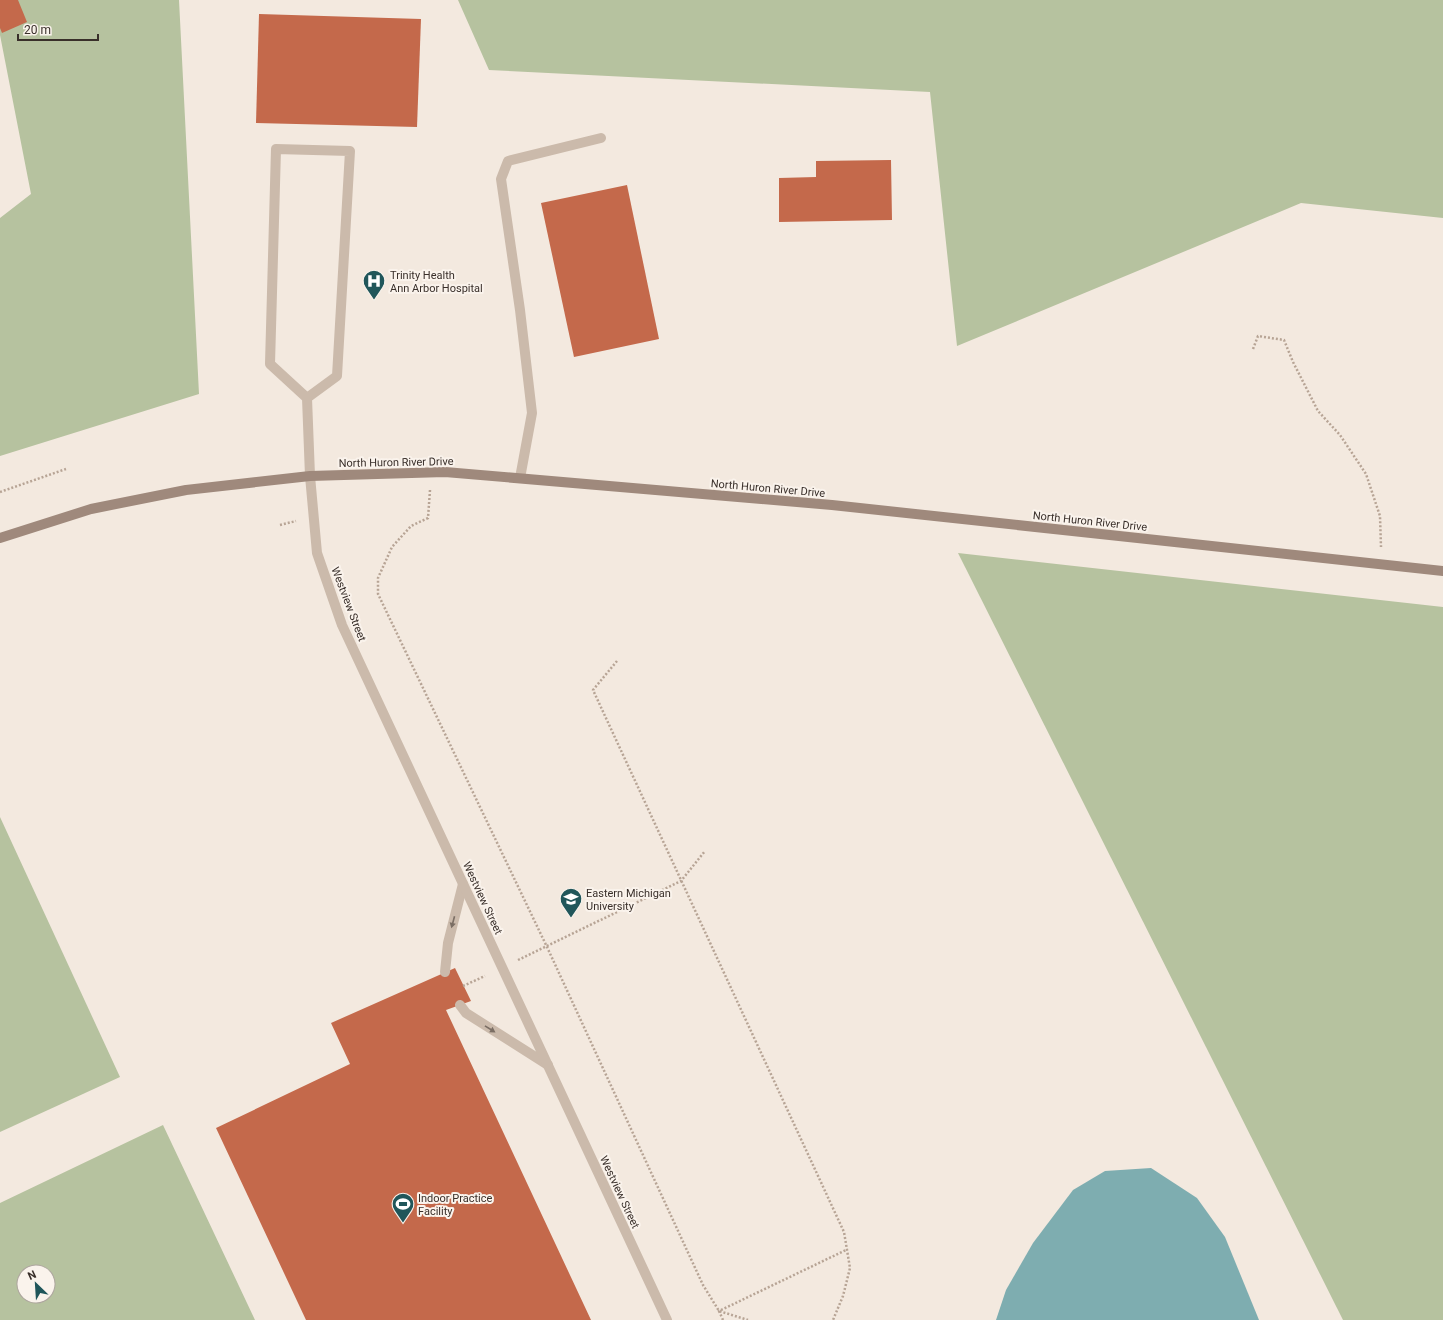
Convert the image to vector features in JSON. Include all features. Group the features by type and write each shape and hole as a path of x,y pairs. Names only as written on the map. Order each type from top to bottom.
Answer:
{"main road":[{"name":"North Huron River Drive","path":"0,538 91,509 186,490 310,476 431,472 520,478 832,505 1443,571"}],"street":[{"path":"520,478 532,413 520,310 501,179 508,161 601,138"},
{"path":"276,149 350,151 337,376 307,398 270,364 276,149"},
{"name":"Westview Street","path":"307,398 310,476 317,553 342,625 667,1320"},
{"path":"444,972 448,944 463,884"},
{"path":"460,1005 466,1013 548,1065"}],"path":[{"path":"1253,349 1258,336 1284,340 1292,362 1318,411 1340,435 1366,474 1380,516 1382,565"},
{"path":"0,492 66,469"},
{"path":"431,472 428,518 411,526 392,547 378,578 378,594 547,947 703,1286 723,1320"},
{"path":"617,661 593,690 844,1232 850,1268 843,1296 833,1320"},
{"path":"547,947 681,881 705,851"},
{"path":"719,1311 846,1250"},
{"path":"719,1311 748,1320"}],"green space":[{"path":"0,0 179,0 199,394 0,456 0,218 31,194 0,35"},
{"path":"458,0 1443,0 1443,218 1301,203 957,346 930,92 489,70"},
{"path":"958,553 1443,607 1443,1320 1343,1320"},
{"path":"0,817 120,1077 0,1132"},
{"path":"163,1125 255,1320 0,1320 0,1203"}],"water":[{"path":"1151,1168 1197,1198 1225,1237 1259,1320 996,1320 1006,1290 1033,1243 1073,1190 1105,1171"}],"building":[{"path":"0,0 18,0 27,22 2,33 0,28"},
{"path":"259,14 421,19 417,127 256,123"},
{"path":"891,160 892,220 779,222 779,178 816,177 816,161"},
{"path":"627,185 659,339 574,357 541,203"},
{"name":"Indoor Practice Facility","path":"455,968 471,1001 446,1010 591,1320 306,1320 216,1128 350,1064 331,1023"}],"place":[{"name":"Trinity Health Ann Arbor Hospital","path":"374,300"},
{"name":"Eastern Michigan University","path":"571,918"},
{"name":"Indoor Practice Facility","path":"403,1224"}]}
